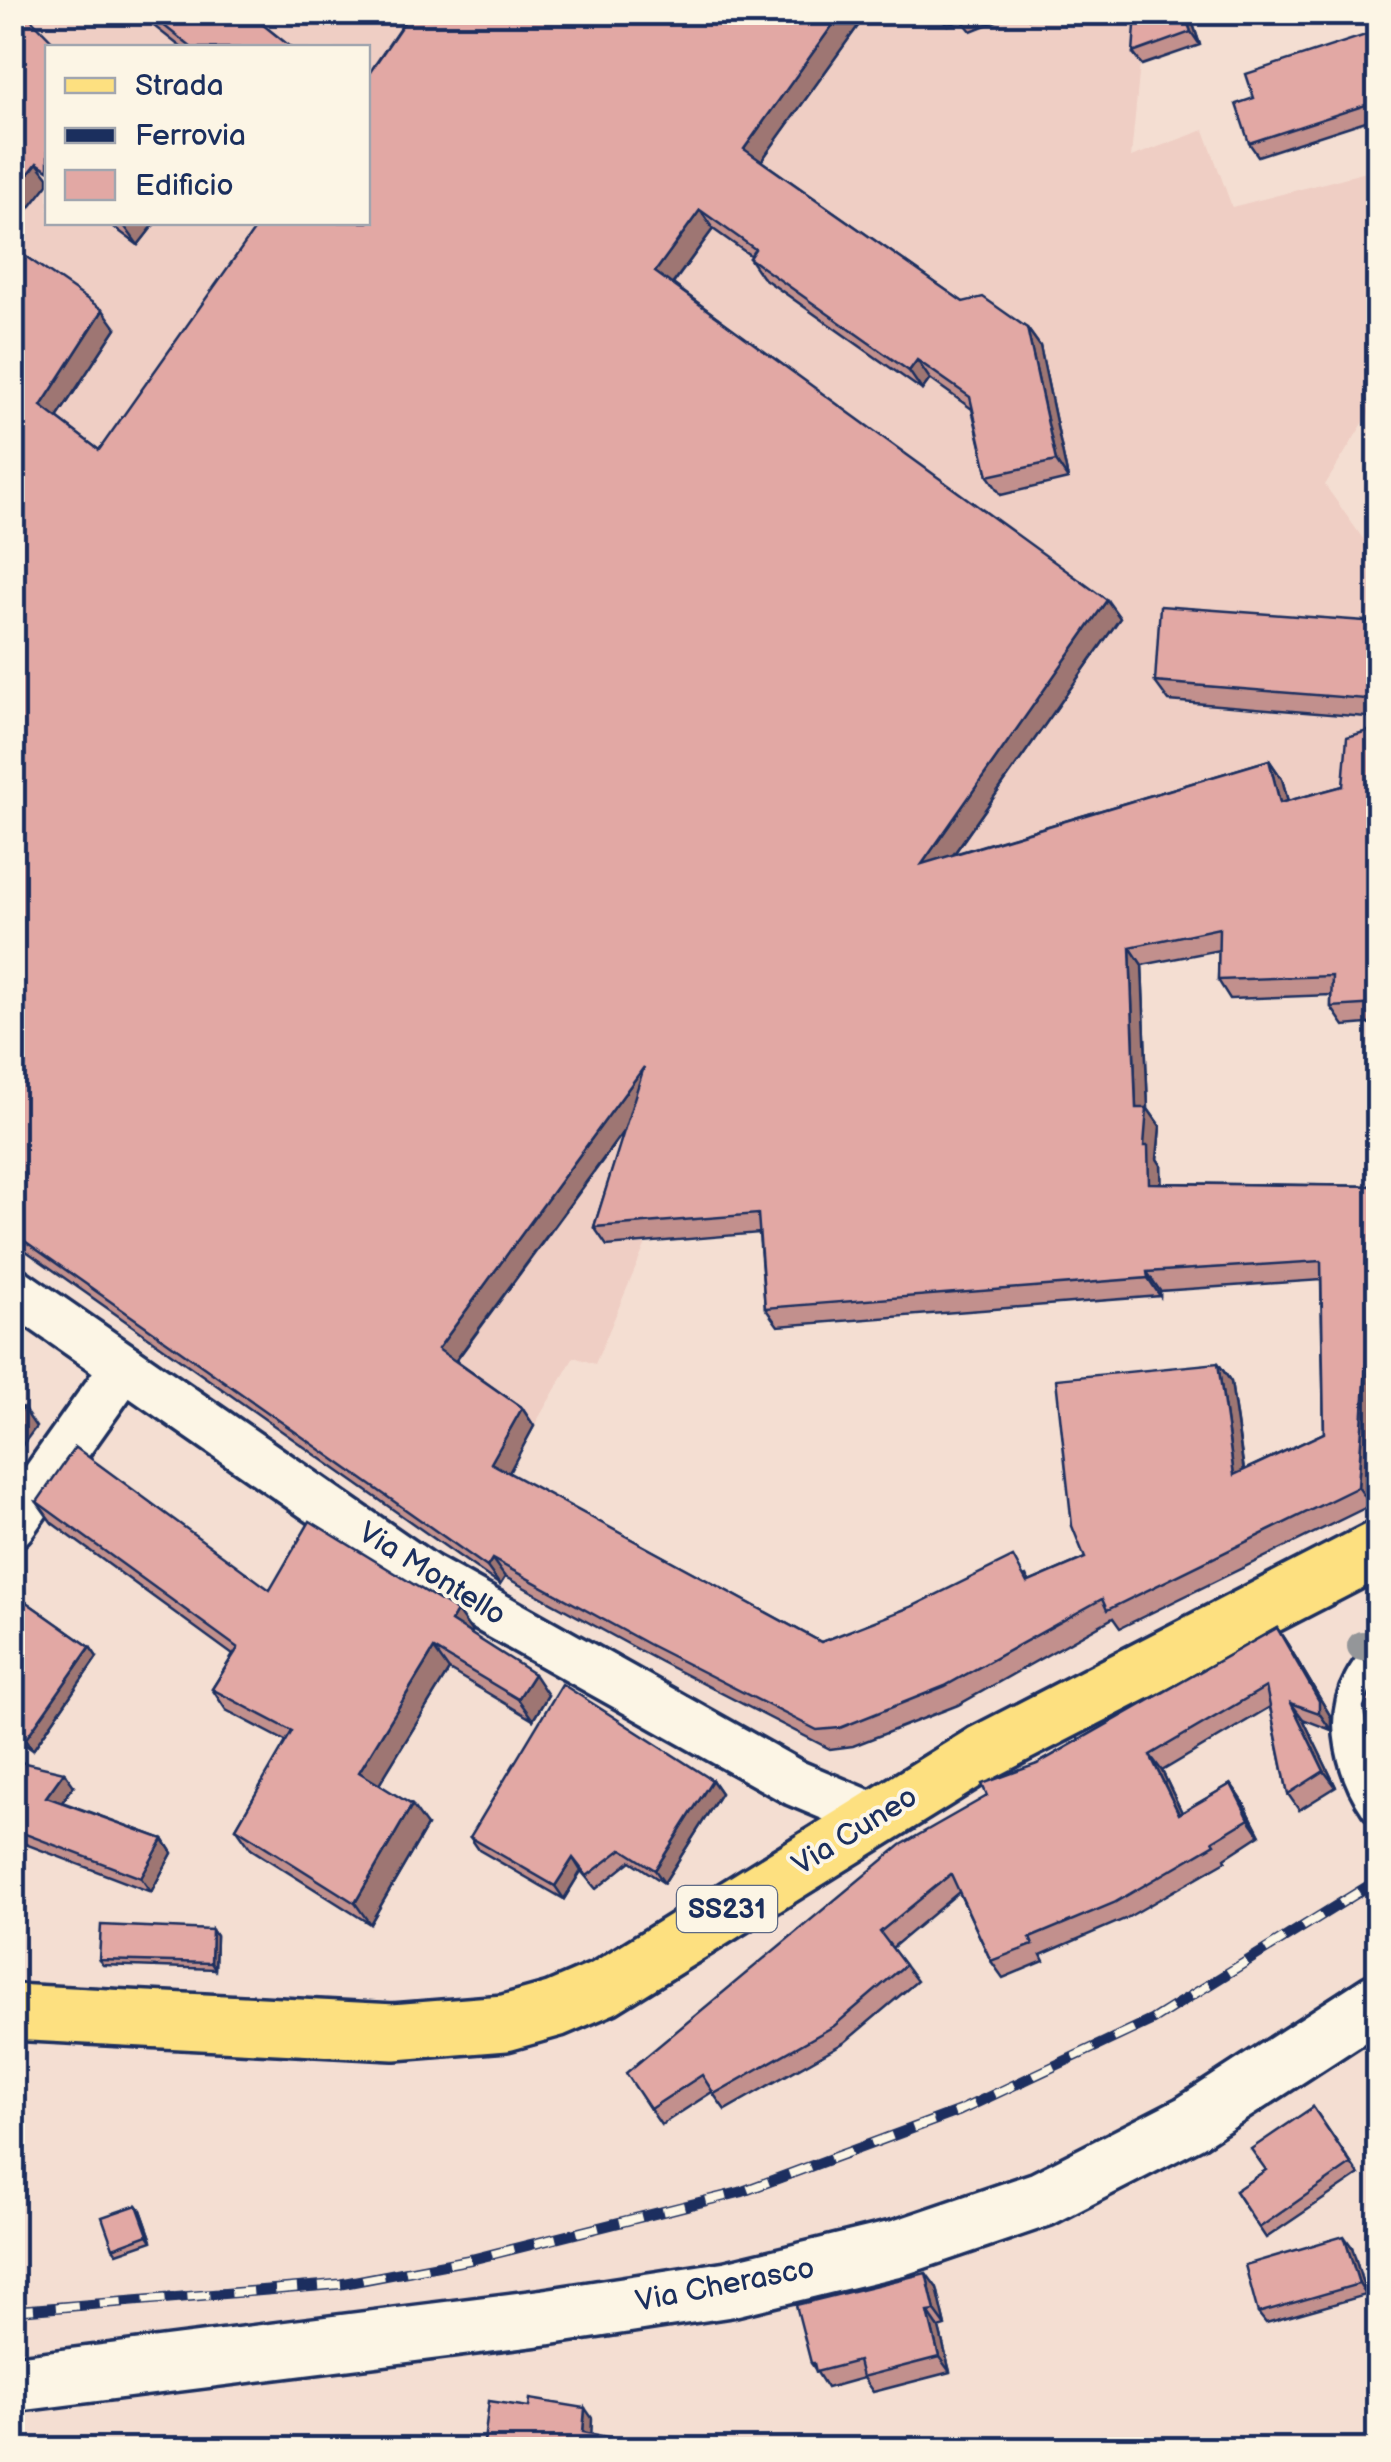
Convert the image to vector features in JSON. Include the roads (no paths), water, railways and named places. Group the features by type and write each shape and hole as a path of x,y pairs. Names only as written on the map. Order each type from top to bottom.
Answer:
{"main road":[{"name":"Via Cuneo","path":"12,2012 394,2032 505,2023 556,2009 604,1988 982,1752 1378,1549"},
{"name":"Via Cherasco","path":"12,2384 582,2312 729,2289 898,2248 1042,2198 1190,2123 1378,2001"}],"street":[{"name":"Via Montello","path":"12,1289 426,1576 795,1783 876,1817"},
{"path":"12,1525 124,1367"},
{"path":"1374,1798 1354,1755 1353,1719 1358,1687 1378,1658"}],"railway":[{"path":"12,2311 341,2284 473,2259 741,2192 959,2111 1152,2020 1378,1880"}]}
